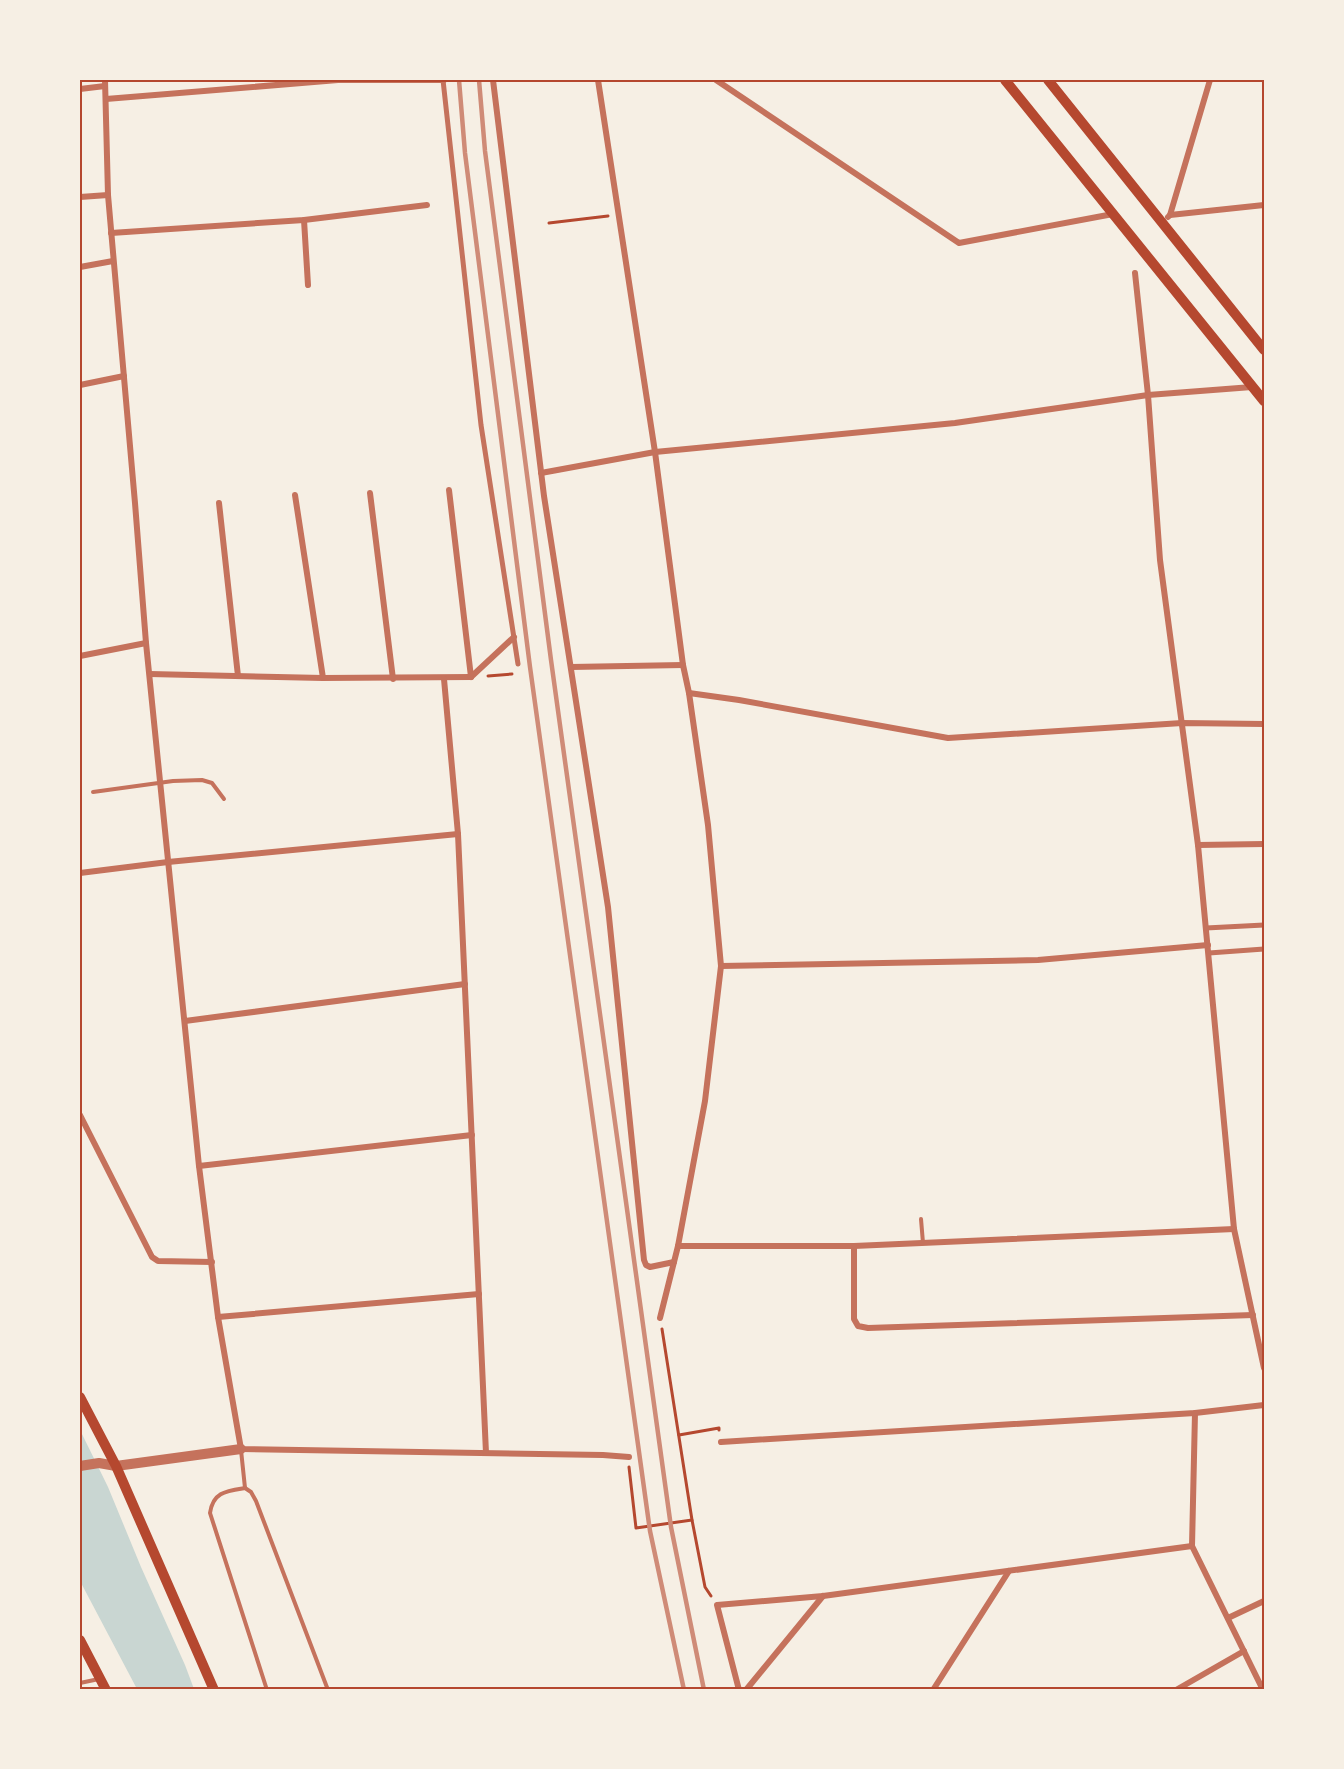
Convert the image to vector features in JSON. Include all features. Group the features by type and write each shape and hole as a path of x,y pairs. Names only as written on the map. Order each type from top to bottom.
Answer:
{"main road":[{"path":"1005,80 1264,401"},
{"path":"1048,80 1166,218 1264,351"},
{"path":"80,1397 116,1466 214,1689"},
{"path":"80,1640 106,1689"}],"street":[{"path":"106,99 338,80 444,80 481,425 518,664"},
{"path":"493,80 541,473 608,907 644,1260 650,1267 674,1262"},
{"path":"598,80 655,452 683,665 690,693 708,825 721,966 705,1101 678,1246 660,1318"},
{"path":"716,80 959,243 1113,214"},
{"path":"1210,80 1166,218 1264,205"},
{"path":"80,89 105,83 108,195 146,643 199,1166 218,1317 241,1449"},
{"path":"80,197 108,195"},
{"path":"111,233 304,219 427,205"},
{"path":"304,219 308,285"},
{"path":"80,267 113,261"},
{"path":"1135,273 1148,395 1160,560 1198,845 1234,1228 1264,1368"},
{"path":"80,385 124,376"},
{"path":"541,473 655,452 955,423 1148,395 1252,387"},
{"path":"449,490 471,678"},
{"path":"370,493 393,679"},
{"path":"295,495 322,678"},
{"path":"219,503 238,676"},
{"path":"150,674 393,679 471,678 514,637"},
{"path":"80,656 146,643"},
{"path":"571,667 683,665"},
{"path":"444,679 458,834 486,1453"},
{"path":"690,693 948,738 1182,723 1264,724"},
{"path":"80,873 168,862 458,834"},
{"path":"1198,845 1264,844"},
{"path":"1206,928 1264,925"},
{"path":"721,966 1038,960 1208,945"},
{"path":"1209,953 1264,949"},
{"path":"185,1021 465,984"},
{"path":"80,1115 152,1257 158,1261 212,1262"},
{"path":"199,1166 472,1135"},
{"path":"678,1246 854,1246 1234,1228"},
{"path":"854,1246 854,1319 858,1326 868,1328 1253,1315"},
{"path":"218,1317 479,1294"},
{"path":"721,1442 1195,1413 1264,1406"},
{"path":"1195,1413 1192,1546 1263,1689"},
{"path":"80,1466 99,1463 116,1466 241,1449 629,1457"},
{"path":"740,1689 717,1605 823,1596 1192,1546"},
{"path":"933,1689 1009,1571"},
{"path":"746,1689 823,1596"},
{"path":"1228,1618 1264,1601"},
{"path":"1176,1689 1244,1651"}],"lane":[{"path":"93,792 173,781 202,780 212,783 224,799"},
{"path":"921,1219 923,1243"},
{"path":"241,1449 244,1488"},
{"path":"267,1689 210,1513 215,1497 244,1488 251,1492 256,1501 328,1689"},
{"path":"80,1683 100,1679"}],"path":[{"path":"549,223 619,214"},
{"path":"471,678 518,674"},
{"path":"660,1318 705,1587 717,1605"},
{"path":"679,1435 699,1431"},
{"path":"629,1470 636,1528 692,1520"}],"shaded area":[{"path":"80,1430 108,1487 194,1689 137,1689 80,1581"}],"railway":[{"path":"459,80 465,153 530,667 650,1531 684,1690"},
{"path":"479,80 485,151 551,660 671,1527 704,1690"}]}
